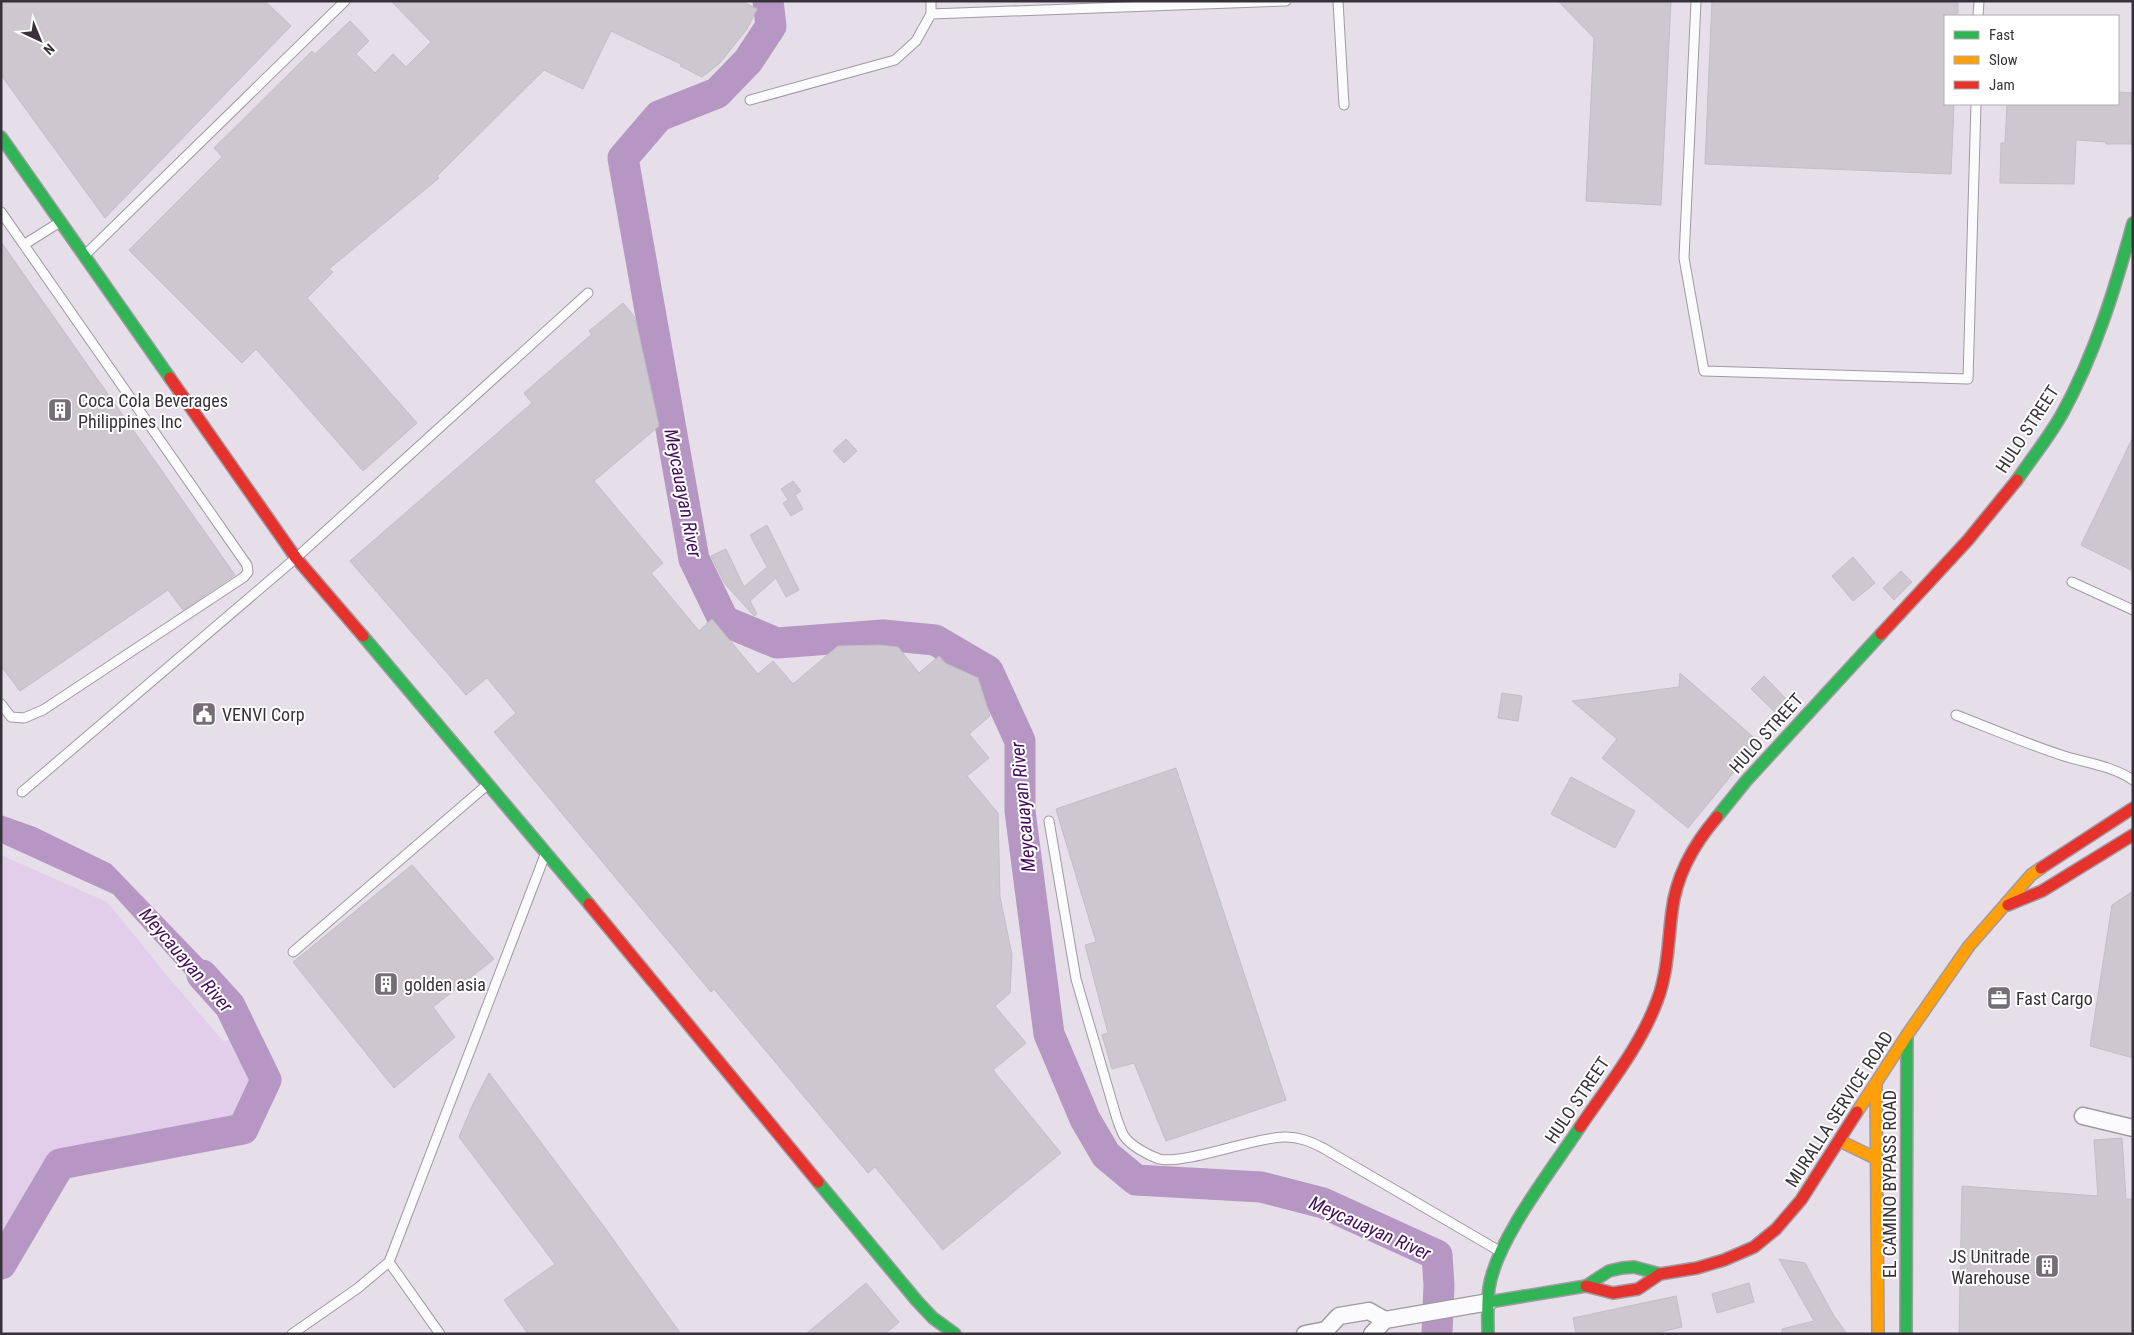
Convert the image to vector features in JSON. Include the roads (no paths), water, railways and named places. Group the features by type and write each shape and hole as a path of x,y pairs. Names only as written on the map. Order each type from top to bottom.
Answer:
{"street":[{"path":"1,137 296,558 487,785 546,852 917,1301 933,1318 955,1334"},
{"name":"HULO STREET","path":"1488,1334 1489,1287 1501,1252 1526,1208 1646,1027 1658,1000 1664,977 1672,909 1678,881 1692,852 1708,826 1746,781 1968,540 2016,481 2062,414 2099,335 2118,279 2133,223"},
{"name":"MURALLA SERVICE ROAD","path":"1586,1286 1609,1270 1634,1267 1660,1274 1697,1268 1724,1260 1754,1247 1776,1229 1802,1200 1907,1035 1969,946 2031,875 2133,808"},
{"name":"MURALLA SERVICE ROAD","path":"2005,906 2042,891 2133,835"},
{"name":"EL CAMINO BYPASS ROAD","path":"1878,1334 1907,1035"},
{"name":"EL CAMINO BYPASS ROAD","path":"1876,1086 1877,1159 1892,1192 1906,1334"},
{"path":"2083,1116 2133,1128"},
{"path":"1840,1141 1877,1159"},
{"name":"MURALLA SERVICE ROAD","path":"1489,1302 1586,1286 1613,1293 1638,1289 1660,1274"},
{"path":"1372,1334 1385,1320 1489,1302"},
{"path":"1305,1334 1330,1332 1339,1316 1369,1311 1385,1320"}],"lane":[{"path":"750,100 895,60 916,41 931,14 931,1"},
{"path":"931,14 1286,1"},
{"path":"1338,1 1344,105"},
{"path":"1696,1 1684,258 1704,371 1968,380 1976,105"},
{"path":"1978,15 1979,1"},
{"path":"85,256 343,2"},
{"path":"1,212 247,566 248,572 244,577 43,710 24,718 11,717 1,704"},
{"path":"25,244 60,222"},
{"path":"22,792 296,558 588,293"},
{"path":"2072,582 2133,610"},
{"path":"1956,715 2035,746 2097,764 2124,774 2133,780"},
{"path":"293,952 487,785"},
{"path":"1048,821 1076,979 1117,1119 1125,1137 1140,1149 1161,1159 1184,1158 1285,1136 1304,1139 1323,1148 1501,1252"},
{"path":"292,1334 358,1288 389,1262 546,852"},
{"path":"389,1262 440,1334"}],"water":[{"path":"1,815 35,827 111,864 242,1000 221,1013 113,894 1,843"}],"waterway":[{"name":"Meycauayan River","path":"768,1 771,26 748,61 717,93 659,116 623,158 694,559 724,621 777,643 883,635 935,640 988,671 1020,741 1020,811 1049,1034 1085,1119 1106,1155 1136,1180 1261,1187 1323,1203 1437,1255 1439,1285 1437,1334"},
{"name":"Meycauayan River","path":"1,1264 60,1164 243,1129 266,1080 230,1006 202,975"}],"place":[{"name":"Coca Cola Beverages Philippines Inc","path":"60,410"},
{"name":"VENVI Corp","path":"204,714"},
{"name":"golden asia","path":"386,984"},
{"name":"Fast Cargo","path":"1999,998"},
{"name":"JS Unitrade Warehouse","path":"2047,1266"}]}
